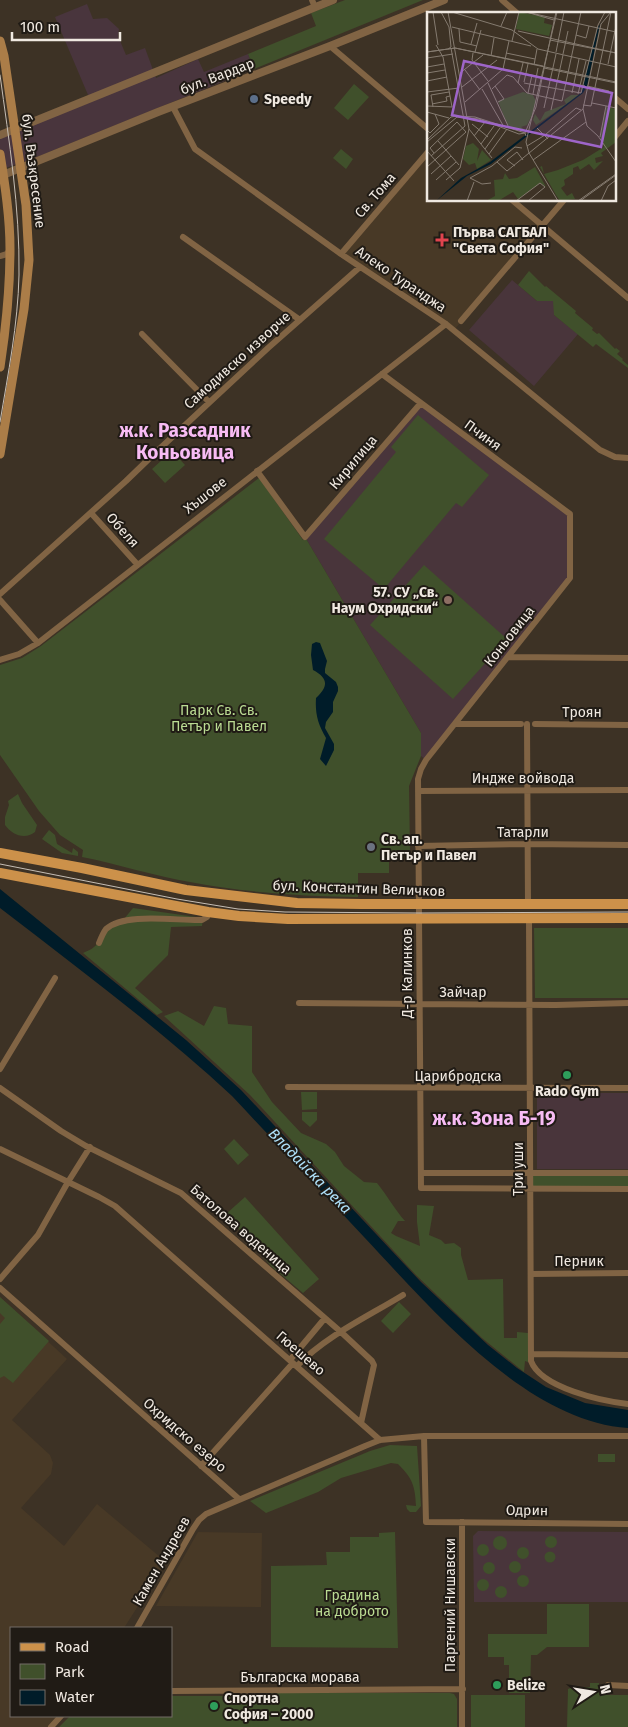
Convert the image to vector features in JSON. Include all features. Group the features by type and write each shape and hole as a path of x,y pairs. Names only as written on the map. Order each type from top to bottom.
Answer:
{"main road":[{"name":"бул. Възкресение","path":"0,41 22,168 28,224 29,260 22,318 0,454"},
{"path":"0,154 1,175 7,204 10,248 8,306 0,367"},
{"name":"бул. Константин Величков","path":"1,853 212,894 296,903 628,904"},
{"name":"бул. Константин Величков","path":"1,872 252,921 288,919 628,918"}],"street":[{"name":"бул. Вардар","path":"0,134 313,4 332,0"},
{"name":"бул. Вардар","path":"1,175 444,0"},
{"path":"502,0 516,12"},
{"path":"330,46 427,128"},
{"path":"616,99 628,109"},
{"name":"Алеко Туранджа","path":"173,107 195,149 341,254 446,324 594,445 608,454 628,458"},
{"path":"616,136 628,121"},
{"name":"Св. Тома","path":"341,254 427,153"},
{"path":"513,201 628,298"},
{"path":"461,322 563,201"},
{"path":"183,237 300,320"},
{"path":"0,256 7,254 10,248"},
{"name":"Самодивско изворче","path":"0,594 91,513 209,402 360,267"},
{"name":"Хъшове","path":"0,660 19,654 38,642 446,324"},
{"path":"142,334 209,402"},
{"name":"Пчиня","path":"382,374 570,514"},
{"name":"Кирилица","path":"257,471 305,537 420,404"},
{"name":"Обеля","path":"91,513 137,564"},
{"name":"Коньовица","path":"426,760 570,578 570,514"},
{"path":"0,600 38,642"},
{"path":"508,657 628,658"},
{"path":"456,724 524,724 528,790 528,904"},
{"name":"Троян","path":"535,724 628,725"},
{"name":"Д-р Калинков","path":"426,760 420,774 418,791 421,1188 530,1189"},
{"name":"Индже войвода","path":"418,791 628,790"},
{"name":"Татарли","path":"418,846 628,845"},
{"path":"99,943 104,931 108,927 120,922 134,920 202,920 207,917 208,912"},
{"name":"Три уши","path":"528,918 531,1357"},
{"path":"0,1069 54,978"},
{"name":"Зайчар","path":"299,1003 530,1005 628,1003"},
{"name":"Царибродска","path":"288,1087 628,1088"},
{"name":"Батолова воденица","path":"0,1088 61,1131 181,1193 342,1332 374,1365 361,1423"},
{"path":"0,1279 38,1235 90,1147"},
{"name":"Гюешево","path":"0,1149 115,1206 380,1440"},
{"path":"421,1173 628,1173"},
{"path":"530,1189 628,1189"},
{"name":"Перник","path":"531,1274 628,1274"},
{"name":"Охридско езеро","path":"0,1288 239,1499"},
{"path":"293,1363 403,1295"},
{"path":"201,1466 293,1363 324,1318"},
{"path":"628,1355 531,1357 538,1372 565,1388 595,1398 628,1404"},
{"path":"239,1499 380,1440 424,1436 628,1436"},
{"name":"Одрин","path":"424,1436 426,1522 628,1524"},
{"name":"Камен Андреев","path":"138,1627 199,1520 214,1510 239,1499"},
{"name":"Партений Нишавски","path":"462,1522 462,1727"},
{"path":"608,1686 628,1686"},
{"name":"Партений Нишавски","path":"429,1689 462,1689"},
{"name":"Българска морава","path":"172,1691 429,1689"},
{"path":"50,1727 60,1717"}],"shaded area":[{"path":"87,4 93,19 107,18 119,29 118,36 126,55 145,48 156,78 198,59 204,72 248,54 254,69 37,157 0,170 0,138 91,102 55,17"},
{"name":"Първа САГБАЛ \"Света София\"","path":"427,153 427,201 513,201 543,226 454,330 341,254"},
{"path":"512,280 537,301 554,301 554,315 578,334 534,386 469,330"},
{"name":"57. СУ „Св. Наум Охридски“","path":"420,404 570,514 570,578 426,760 421,756 421,733 305,537"},
{"path":"537,1093 628,1093 628,1169 537,1169"},
{"path":"0,1297 67,1359 12,1420 50,1455 53,1463 51,1474 21,1508 64,1546 97,1504 166,1562 125,1627 10,1627 10,1717 58,1717 48,1727 0,1727"},
{"path":"478,1531 628,1532 628,1602 474,1602 473,1536"},
{"path":"198,1532 262,1533 261,1607 156,1606"}],"green space":[{"path":"345,0 423,0 254,69 248,54 316,26 311,13"},
{"path":"354,84 369,97 348,120 334,108"},
{"path":"341,149 353,159 346,169 333,158"},
{"path":"529,271 545,287 576,311 575,313 593,328 592,330 597,334 599,333 615,349 620,351 617,354 628,365 628,368 596,344 593,347 554,315 553,301 537,301 518,285"},
{"path":"418,415 489,475 462,507 456,503 384,589 324,539 396,452 391,447"},
{"path":"172,451 185,465 165,483 152,469"},
{"name":"Парк Св. Св. Петър и Павел","path":"259,478 303,540 305,537 421,733 421,756 409,786 410,852 389,853 389,873 358,873 358,897 295,895 211,886 82,857 83,850 60,835 39,811 0,755 0,665 22,658 41,646"},
{"path":"424,565 507,639 453,699 370,625"},
{"path":"18,794 37,825 35,832 27,836 15,834 5,825 8,801"},
{"path":"49,830 55,835 57,844 72,853 73,848 78,852 78,856 62,853 42,839"},
{"path":"133,908 203,918 202,926 171,927 168,955 135,988 163,1012 157,1015 83,953 98,943 110,924 124,919"},
{"path":"534,928 628,928 628,998 535,998"},
{"path":"214,1006 226,1008 228,1024 252,1026 252,1072 272,1102 301,1133 326,1144 335,1152 344,1166 364,1182 377,1183 381,1188 405,1221 398,1221 391,1233 420,1246 417,1205 434,1206 429,1235 441,1240 445,1244 454,1243 461,1248 468,1280 503,1279 504,1338 517,1338 517,1332 528,1333 528,1362 525,1361 524,1372 482,1338 416,1275 250,1095 164,1016 178,1011 204,1026"},
{"path":"301,1092 317,1092 317,1109 302,1110"},
{"path":"302,1112 317,1112 317,1120 310,1127 302,1120"},
{"path":"234,1139 249,1155 238,1165 224,1149"},
{"path":"530,1173 628,1173 628,1189 530,1189"},
{"path":"245,1197 319,1279 303,1293 271,1266 226,1214"},
{"path":"0,1297 49,1341 13,1383 4,1376 0,1378 0,1324 5,1318 0,1313"},
{"path":"399,1302 411,1314 393,1333 381,1321"},
{"path":"390,1445 417,1446 421,1506 416,1512 410,1512 406,1505 416,1506 414,1488 410,1479 398,1464 391,1463 341,1478 318,1492 266,1513 250,1501 370,1451"},
{"path":"598,1454 615,1454 615,1462 598,1462"},
{"name":"Градина на доброто","path":"395,1532 398,1648 271,1647 271,1566 327,1565 326,1552 350,1552 350,1537 379,1537 379,1533"},
{"path":"500,1536 505,1538 507,1543 505,1548 500,1550 495,1548 493,1543 495,1538"},
{"path":"549,1536 553,1536 557,1542 553,1548 549,1548 545,1544 545,1540"},
{"path":"485,1544 488,1545 488,1555 481,1556 478,1555 477,1548 478,1545"},
{"path":"521,1547 525,1547 529,1553 525,1559 521,1559 517,1555 517,1551"},
{"path":"550,1551 556,1557 550,1563 544,1557"},
{"path":"513,1561 517,1561 521,1567 517,1573 513,1573 509,1569 509,1565"},
{"path":"491,1562 494,1563 494,1573 487,1574 484,1573 483,1566 484,1563"},
{"path":"525,1575 528,1576 528,1586 521,1587 518,1586 517,1579 518,1576"},
{"path":"485,1579 488,1580 488,1590 481,1591 478,1590 477,1583 478,1580"},
{"path":"503,1586 506,1587 506,1597 499,1598 496,1597 495,1590 496,1587"},
{"path":"547,1604 589,1604 589,1647 547,1647 537,1655 531,1655 530,1693 509,1693 509,1665 504,1665 504,1657 488,1657 488,1634 547,1634"},
{"path":"590,1683 599,1683 599,1695 628,1695 628,1727 567,1727 568,1689 573,1687 590,1687"},
{"path":"263,1693 450,1693 454,1694 457,1699 457,1727 59,1727 69,1717 172,1717 172,1696 256,1696"},
{"path":"471,1695 525,1695 525,1727 471,1727"}],"water":[{"path":"320,643 327,661 325,673 336,682 338,687 333,702 333,712 326,722 325,728 334,744 334,750 326,766 320,759 326,738 316,709 316,698 323,690 325,682 322,676 313,670 311,655 312,644"},
{"name":"Владайска река","path":"0,889 186,1040 241,1090 421,1282 488,1345 517,1368 546,1387 585,1403 628,1410 628,1428 590,1421 553,1405 517,1383 482,1356 419,1295 232,1096 176,1047 89,976 0,908"}],"tram line":[{"path":"0,75 16,200 19,250 15,330 0,422"},
{"path":"0,864 177,899 238,909 285,912 628,912"}],"place":[{"name":"Speedy","path":"254,99"},
{"name":"Първа САГБАЛ \"Света София\"","path":"442,240"},
{"name":"57. СУ „Св. Наум Охридски“","path":"448,600"},
{"name":"Св. ап. Петър и Павел","path":"371,847"},
{"name":"Rado Gym","path":"567,1075"},
{"name":"Belize","path":"497,1685"},
{"name":"Спортна София – 2000","path":"214,1706"}],"district":[{"name":"ж.к. Разсадник Коньовица","path":"185,441"},
{"name":"ж.к. Зона Б-19","path":"494,1118"}]}
